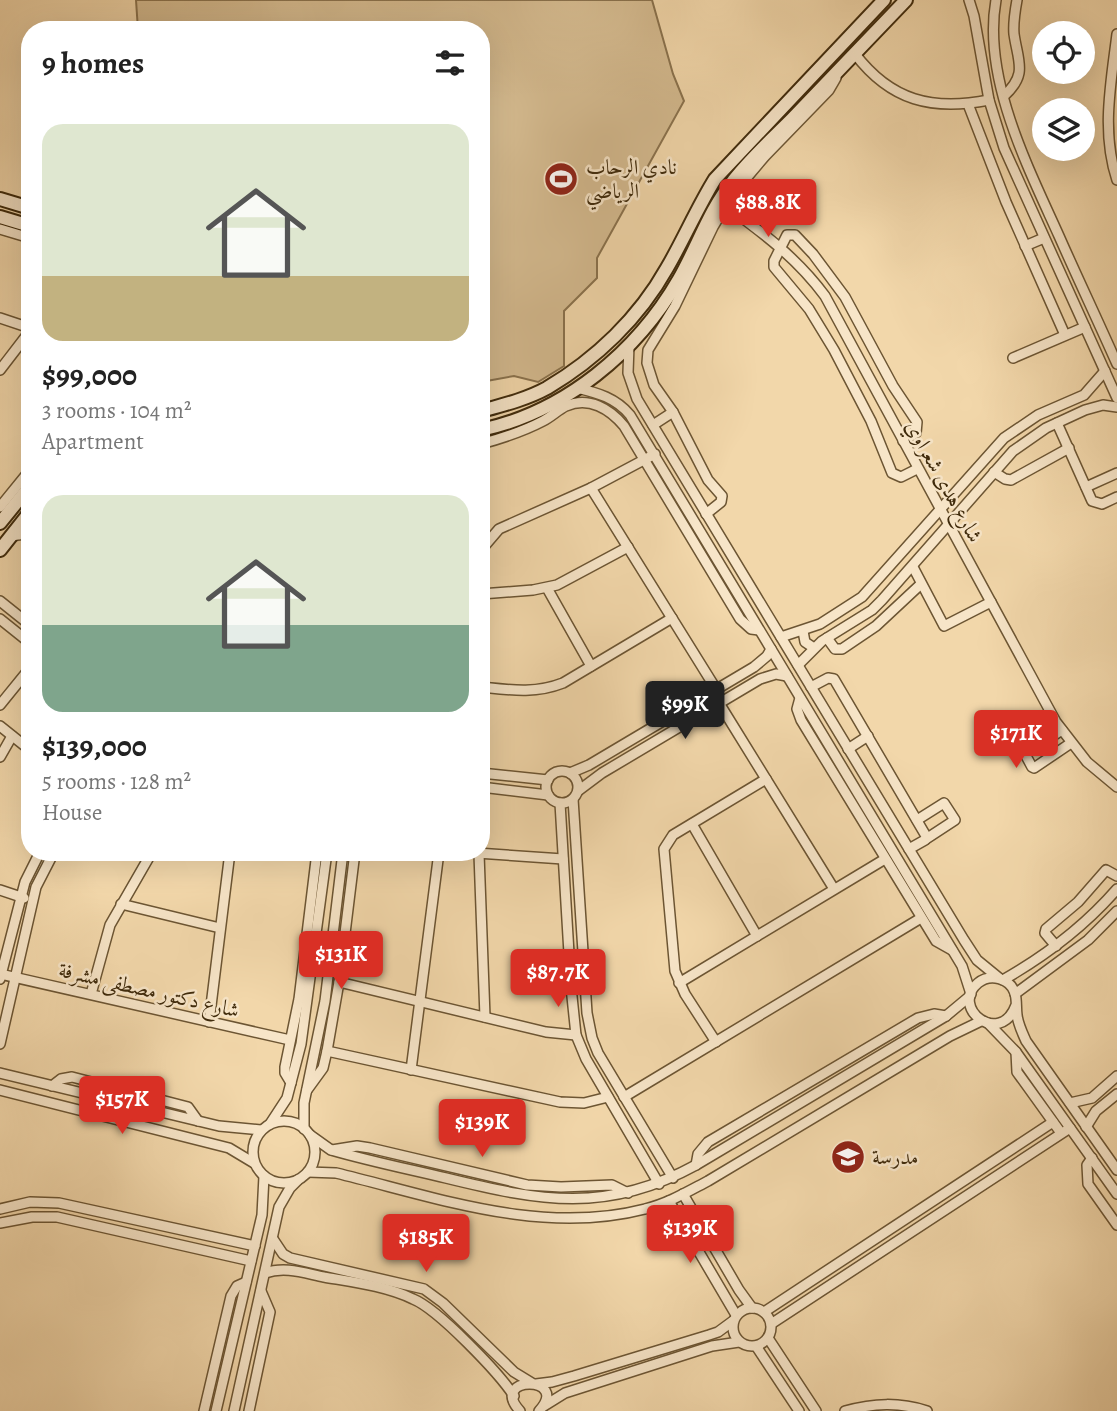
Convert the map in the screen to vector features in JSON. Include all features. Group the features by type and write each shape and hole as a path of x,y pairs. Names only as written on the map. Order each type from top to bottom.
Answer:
{"street":[{"path":"490,408 545,389 586,361 616,335 642,306 667,269 715,179 884,0"},
{"path":"706,514 721,502 722,496 708,480 673,412 649,376 648,350 675,306 707,220 732,182 906,0"},
{"path":"969,0 989,100 1014,173 1117,398"},
{"path":"996,0 994,43 1004,96 1017,140 1117,362"},
{"path":"1004,96 1015,85 1021,69 1014,26 1017,0"},
{"path":"975,22 994,19"},
{"path":"855,31 866,42"},
{"path":"1117,34 1107,123 1110,153 1117,180"},
{"path":"855,54 870,74 882,84 906,96 947,105 989,100"},
{"path":"490,427 536,411 577,388 609,365 629,345 682,283 725,205 747,176 830,90 838,71"},
{"path":"968,104 1025,246 1065,335"},
{"path":"0,199 21,205"},
{"name":"شارع هدى شعراوي","path":"725,205 781,246 812,278 825,296 1062,730 1087,762 1117,787"},
{"path":"0,217 21,223"},
{"path":"0,229 21,235"},
{"path":"903,441 916,433 917,422 893,386 836,284 805,244 790,233 774,261 776,270 809,309 871,421 892,473 901,477 918,468"},
{"path":"1025,246 1044,238"},
{"path":"0,318 21,326"},
{"path":"846,334 861,326"},
{"path":"1013,358 1085,327"},
{"path":"0,370 21,342"},
{"path":"629,345 628,373 631,387 642,407 972,952 984,967 1008,983 1015,994 1020,1028 1026,1041 1117,1170"},
{"path":"781,637 833,618 862,597 998,444 1018,426 1084,395 1105,371"},
{"path":"857,394 872,384"},
{"path":"577,388 609,397 623,406 630,415 962,966 971,995 973,1013 1016,1052 1066,1131"},
{"path":"490,441 525,429 566,406 584,403 602,407 617,418 740,618 751,629 759,630"},
{"path":"798,665 827,638 872,610 913,567 1013,451 1057,423 1091,408 1103,405 1117,407"},
{"path":"630,415 632,410 642,407"},
{"path":"653,425 673,412"},
{"path":"1057,423 1092,501 1097,504 1117,497"},
{"path":"1018,426 1029,439"},
{"path":"994,472 1010,480 1069,448"},
{"path":"490,536 499,528 591,488 654,454"},
{"path":"671,481 681,472"},
{"path":"1086,487 1117,473"},
{"path":"0,507 21,481"},
{"path":"591,488 716,689"},
{"path":"0,522 21,497"},
{"path":"0,550 21,523"},
{"path":"11,536 21,535"},
{"path":"490,593 547,588 566,581 628,547"},
{"path":"913,567 944,626 991,602"},
{"path":"827,638 835,649 842,649 886,618 921,584"},
{"path":"547,588 591,666"},
{"path":"0,601 21,618"},
{"path":"490,688 525,692 563,683 672,618"},
{"path":"0,619 21,636"},
{"path":"803,631 805,642 814,648"},
{"path":"548,795 548,780 555,773 570,773 589,765 761,662 771,649"},
{"path":"560,803 576,795 601,773 760,679 776,674 787,676"},
{"path":"811,687 828,678 834,679 926,839"},
{"path":"0,705 21,679"},
{"path":"800,698 797,709 801,720 936,941 952,950"},
{"path":"719,703 834,889"},
{"path":"0,726 21,743"},
{"path":"1062,730 1025,754 1032,767 1070,743"},
{"path":"0,757 12,736"},
{"path":"848,749 868,736"},
{"path":"570,773 577,780 589,1025 598,1053 673,1178"},
{"path":"490,774 548,780"},
{"path":"716,1042 679,983 672,959 663,854 669,839 766,779"},
{"path":"490,789 548,795 560,803"},
{"path":"560,803 570,987 576,1035 586,1059 659,1184"},
{"path":"909,849 955,820 944,803 917,820"},
{"path":"692,824 757,936"},
{"path":"490,855 563,859"},
{"path":"679,983 885,859"},
{"path":"0,976 20,896 36,861"},
{"path":"0,1044 32,900 41,873 48,861"},
{"path":"91,995 110,925 147,861"},
{"path":"209,1022 229,861"},
{"path":"291,1083 285,1073 285,1066 299,999 316,861"},
{"path":"270,1124 287,1098 308,1005 326,861"},
{"path":"234,1411 279,1207 298,1180 308,1172 315,1154 307,1132 306,1091 325,1001 342,861"},
{"path":"306,1091 318,1077 327,1051 339,982 354,861"},
{"path":"411,1070 438,861"},
{"path":"480,861 485,1017"},
{"path":"1056,946 1045,933 1046,929 1078,902 1106,870 1117,876"},
{"path":"254,1163 253,1144 261,1130 270,1124 284,1121 298,1124 331,1150 526,1196 563,1200 628,1193 659,1184 696,1165 946,1016 971,995 978,983 984,979 1001,979 1056,946 1086,922 1117,889"},
{"path":"0,890 32,900"},
{"path":"121,904 220,928"},
{"path":"1015,994 1088,940 1117,911"},
{"path":"625,1097 922,918"},
{"name":"شارع دكتور مصطفى مشرفة","path":"0,976 15,977 290,1041"},
{"path":"339,982 556,1034 576,1035"},
{"path":"308,1172 336,1173 509,1214 542,1218 592,1218 646,1209 669,1202 950,1036 984,1022 995,1024 1009,1018 1016,1005"},
{"path":"327,1051 560,1102 584,1103 608,1097"},
{"path":"1016,1052 1017,1072 1054,1122 1092,1158 1117,1194"},
{"path":"0,1073 233,1129 261,1130"},
{"path":"1070,1103 1091,1098 1117,1076"},
{"path":"0,1090 229,1148 254,1163 264,1176 277,1183 298,1180"},
{"path":"1086,1128 1096,1111 1117,1094"},
{"path":"764,1312 1054,1122"},
{"path":"771,1324 1066,1131"},
{"path":"1092,1158 1087,1165 1088,1184 1117,1225"},
{"path":"216,1411 264,1202 264,1176"},
{"path":"683,1194 752,1308"},
{"path":"0,1209 30,1202 59,1203 255,1246"},
{"path":"514,1396 520,1385 552,1382 709,1335 726,1327 735,1318 741,1311 752,1308 764,1312 771,1324 768,1338 757,1346 747,1346 739,1342 734,1334 735,1318 669,1202"},
{"path":"0,1223 22,1218 57,1217 251,1261"},
{"path":"273,1240 283,1254 290,1258 424,1289 456,1314 514,1372 534,1383 545,1393 541,1408"},
{"path":"265,1273 289,1270 348,1281 412,1298 425,1305 504,1382 514,1396 518,1410"},
{"path":"204,1411 231,1296 237,1286 246,1282"},
{"path":"249,1411 270,1312 261,1291"},
{"path":"768,1338 816,1411"},
{"path":"541,1408 565,1393 712,1346 739,1342"},
{"path":"757,1346 799,1411"},
{"path":"845,1411 869,1405 900,1404 928,1411"}],"shaded area":[{"name":"نادي الرحاب الرياضي","path":"136,0 652,0 673,74 684,101 597,258 597,278 564,311 564,366 538,382 514,376 490,380 490,21 137,21"}],"place":[{"name":"نادي الرحاب الرياضي","path":"561,179"},
{"name":"مدرسة","path":"848,1157"}]}
